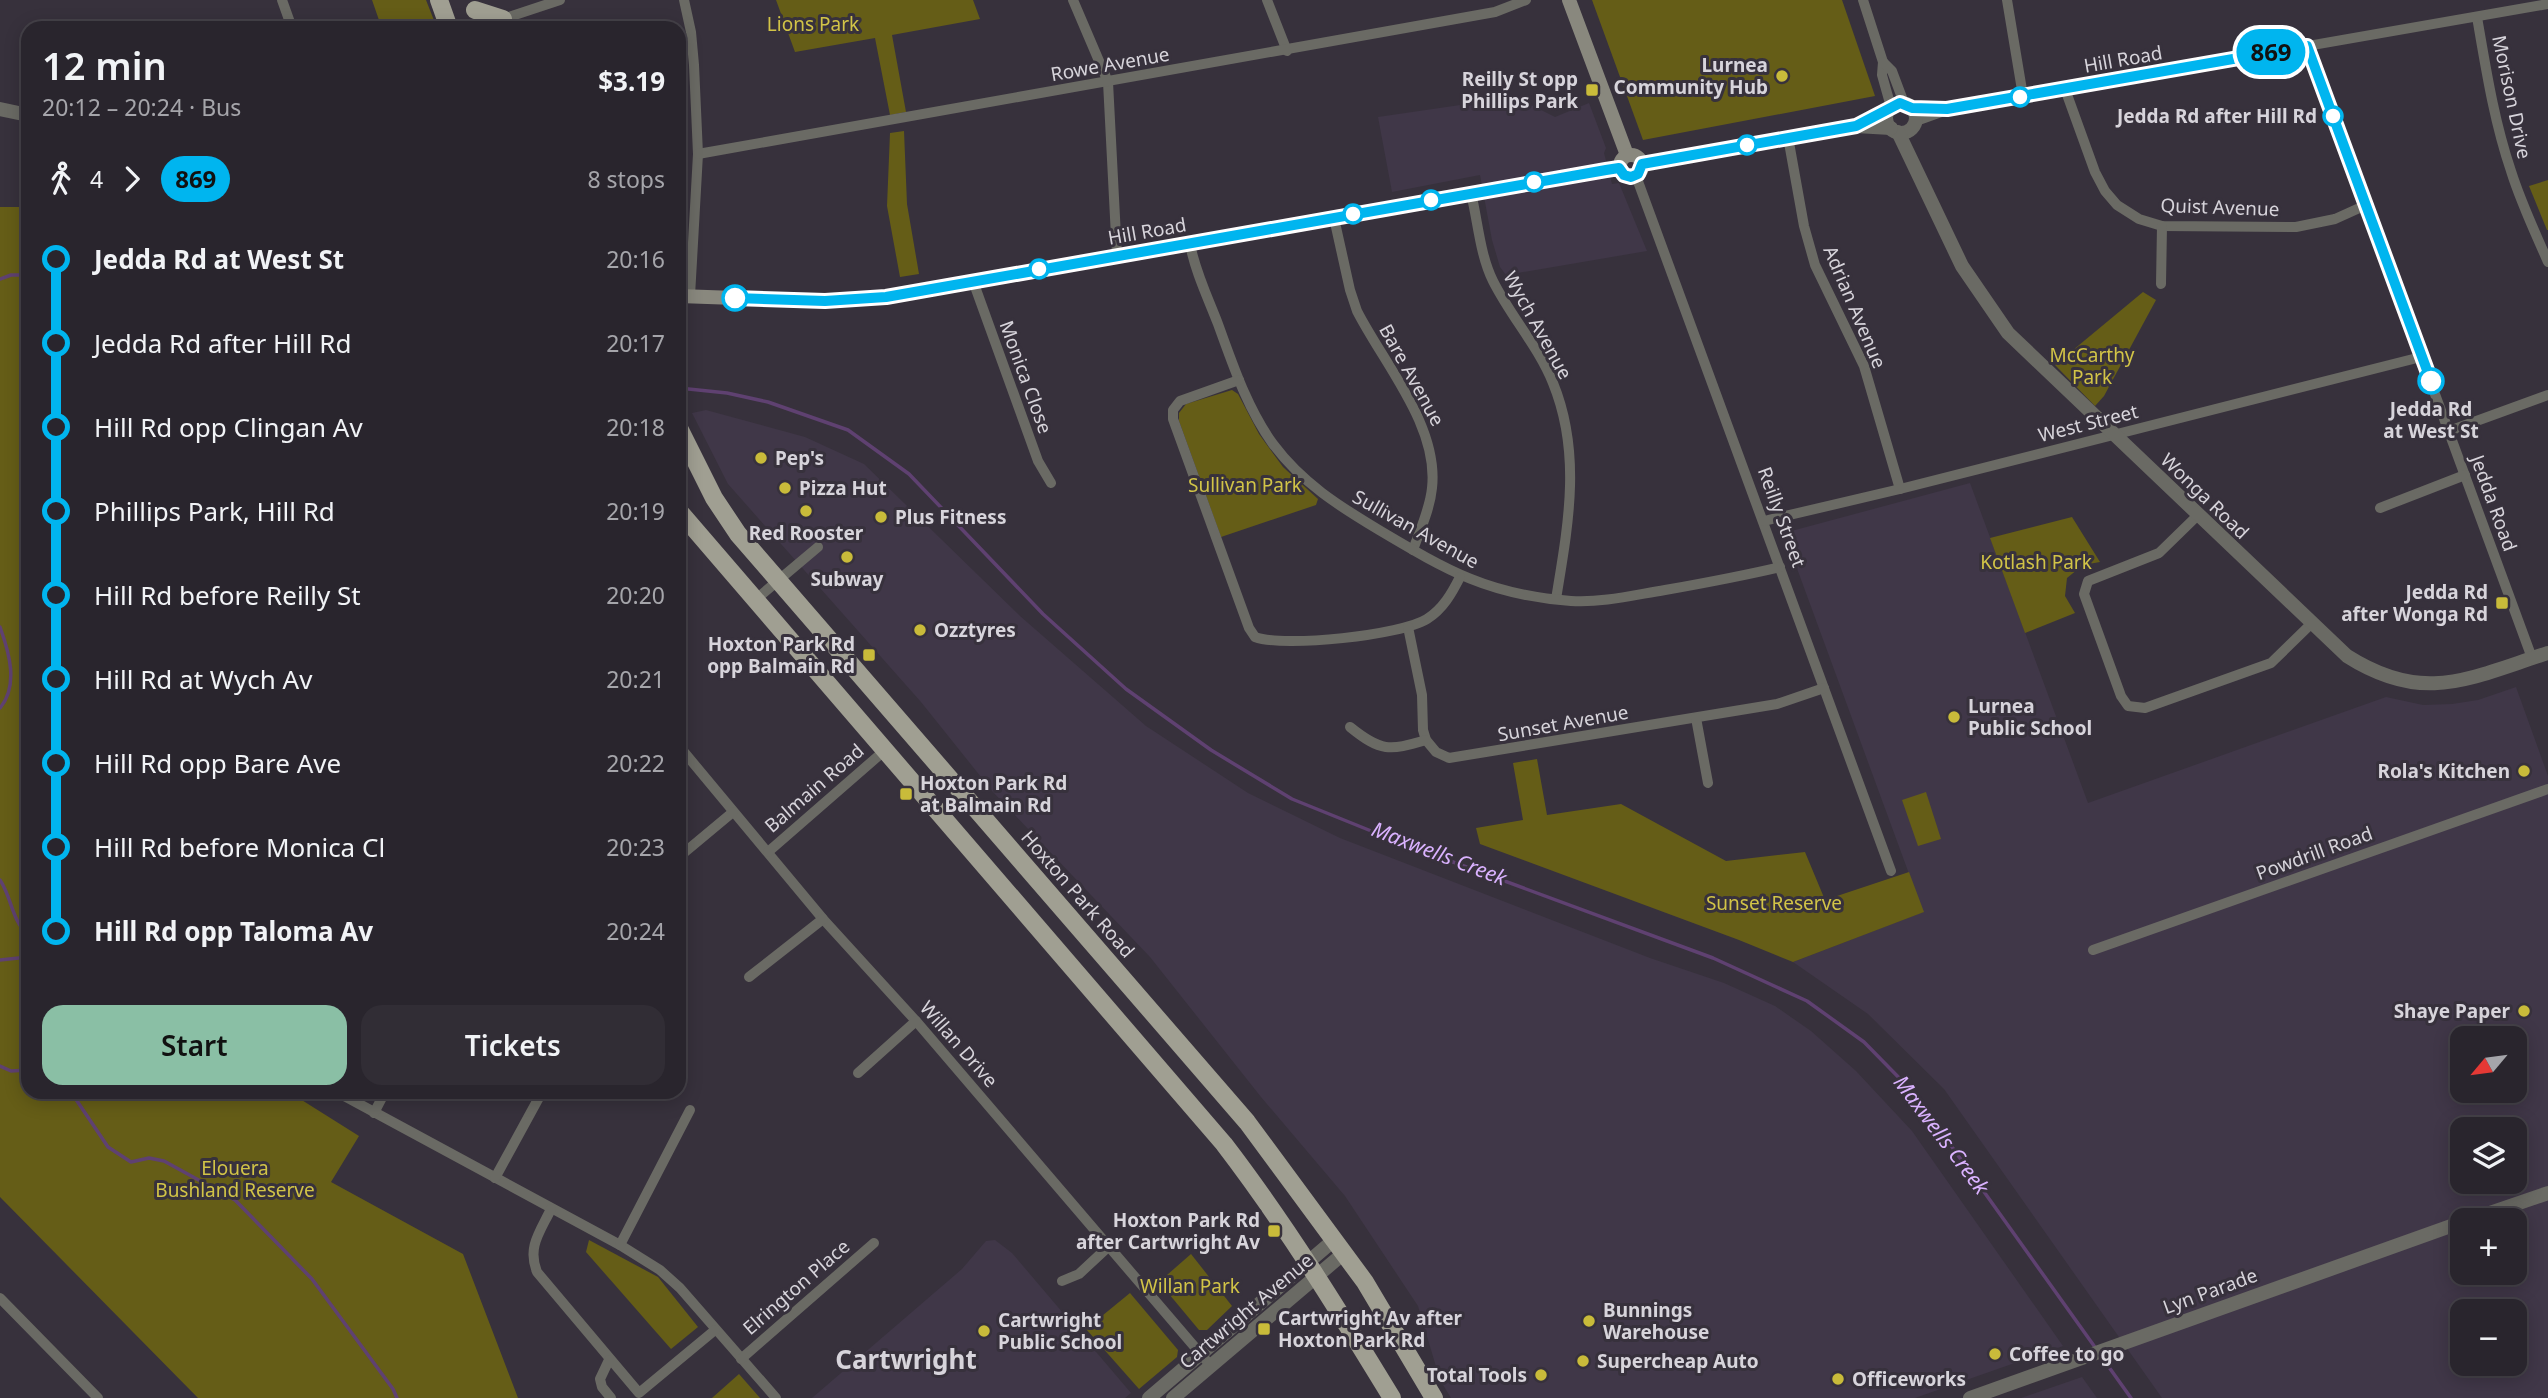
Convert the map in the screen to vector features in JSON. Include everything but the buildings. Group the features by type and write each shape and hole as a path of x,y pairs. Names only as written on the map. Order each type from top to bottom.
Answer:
{"main road":[{"path":"439,0 446,21"},
{"path":"1569,0 1627,177 1639,170"},
{"path":"473,5 503,19"},
{"name":"Hill Road","path":"686,296 825,301 886,297 1472,193 1623,161"},
{"name":"Hoxton Park Road","path":"686,442 714,498 738,534 1247,1122 1373,1294 1434,1398"},
{"path":"686,519 1224,1144 1268,1202 1392,1398"}],"street":[{"path":"282,0 290,21"},
{"path":"503,19 560,0"},
{"path":"684,0 694,65 698,154 686,285"},
{"path":"1073,0 1108,82 1116,256"},
{"path":"1268,0 1287,51"},
{"name":"Rowe Avenue","path":"698,154 1287,51 1495,12 1526,0"},
{"name":"Wonga Road","path":"1863,0 1883,62 1882,75 1902,117 1912,165 1948,241 1993,314 2027,353 2112,435 2311,624 2347,656 2366,668 2414,684 2445,684 2548,653"},
{"path":"2007,0 2023,96"},
{"path":"2526,4 2548,4"},
{"name":"Hill Road","path":"1639,170 1788,137 2477,17 2526,4"},
{"name":"Morison Drive","path":"2477,17 2488,81 2510,169 2548,262"},
{"name":"Jedda Road","path":"2307,46 2532,658"},
{"name":"Quist Avenue","path":"2065,89 2095,172 2105,191 2117,205 2138,219 2162,226 2296,227 2335,219 2366,205"},
{"path":"0,109 21,114"},
{"name":"Adrian Avenue","path":"1788,137 1804,226 1815,265 1864,366 1900,489"},
{"name":"Reilly Street","path":"1639,170 1643,202 1764,521 1891,871"},
{"name":"Wych Avenue","path":"1472,193 1490,276 1546,367 1560,402 1568,436 1571,500 1556,599"},
{"name":"Bare Avenue","path":"1334,218 1357,311 1422,425 1430,447 1433,472 1431,496 1413,550"},
{"path":"2161,284 2162,226"},
{"name":"Sullivan Avenue","path":"1190,244 1239,380 1263,429 1296,472 1331,501 1460,577 1511,593 1585,601 1616,598 1780,567"},
{"name":"Monica Close","path":"973,281 1038,461 1051,484"},
{"name":"West Street","path":"1764,521 2421,357"},
{"path":"1239,380 1180,401 1173,410 1173,419 1255,637 1264,640 1309,642 1408,628 1435,613 1448,600 1460,577"},
{"path":"2449,431 2548,395"},
{"path":"2380,508 2465,475"},
{"path":"2198,515 2159,554 2088,582 2084,594 2120,696 2128,706 2145,708 2271,663 2311,624"},
{"path":"755,600 818,547"},
{"path":"1350,727 1364,738 1395,750 1426,740 1423,730 1422,695 1408,628"},
{"name":"Sunset Avenue","path":"1426,740 1432,749 1442,756 1458,759 1782,703 1824,688"},
{"path":"1696,718 1708,783"},
{"name":"Balmain Road","path":"768,852 884,751"},
{"name":"Willan Drive","path":"686,754 823,919 916,1021 1211,1366"},
{"name":"Powdrill Road","path":"2092,950 2548,789"},
{"path":"686,851 733,811"},
{"path":"749,977 823,919"},
{"path":"858,1073 916,1021"},
{"path":"349,1099 620,1245 660,1270 680,1288 776,1398"},
{"path":"374,1113 381,1099"},
{"path":"495,1178 538,1099"},
{"path":"620,1245 690,1111"},
{"path":"2504,1208 2548,1193"},
{"path":"551,1209 532,1248 532,1260 537,1272 636,1396 715,1330"},
{"name":"Lyn Parade","path":"1970,1398 2450,1226"},
{"name":"Elrington Place","path":"741,1359 874,1243"},
{"name":"Cartwright Avenue","path":"1150,1398 1201,1354 1339,1246"},
{"path":"1062,1281 1079,1274 1108,1247"},
{"name":"Cartwright Avenue","path":"1173,1398 1211,1366 1312,1269"},
{"path":"0,1298 98,1398"},
{"path":"609,1360 600,1379 602,1387 611,1398"}],"shaded area":[{"path":"1515,97 1555,117 1589,103 1606,148 1604,153 1612,184 1619,183 1647,251 1506,275 1500,267 1492,240 1480,175 1392,192 1378,117"},
{"path":"706,410 805,437 864,464 1020,616 1146,726 1248,793 1340,838 1650,958 1724,983 1775,1006 1811,1031 1856,1071 1912,1131 2063,1346 1915,1398 1451,1398 1440,1380 1418,1306 1345,1196 1261,1097 1150,957 993,792 921,702 728,484 692,413"},
{"path":"1970,483 2088,803 2386,697 2423,705 2452,704 2478,700 2516,687 2548,776 2548,1398 2162,1398 1944,1089 1868,1014 1793,962 1923,912 1784,533"},
{"name":"Cartwright Public School","path":"995,1240 1012,1253 1131,1393 1125,1398 812,1398 962,1269 986,1241"},
{"path":"2082,1377 2097,1398 2021,1398"}],"green space":[{"path":"372,0 426,0 434,21 392,19 379,21"},
{"name":"Lions Park","path":"776,0 973,0 980,19 892,35 906,112 890,115 875,38 795,52"},
{"path":"1592,0 1842,0 1875,96 1643,140"},
{"path":"904,131 907,204 919,274 900,277 887,206 890,133"},
{"path":"2548,180 2548,230 2547,230 2529,186"},
{"name":"Elouera Bushland Reserve","path":"0,207 21,207 21,1099 300,1099 359,1136 331,1182 463,1254 518,1398 198,1398 0,1197"},
{"name":"McCarthy Park","path":"2143,292 2156,300 2104,396 2095,406 2055,365"},
{"name":"Sullivan Park","path":"1232,390 1238,394 1259,434 1283,467 1318,499 1316,505 1221,537 1179,421 1179,413 1186,404"},
{"name":"Kotlash Park","path":"2072,517 2100,562 2083,565 2067,578 2065,596 2075,613 2025,633 1990,538"},
{"name":"Sunset Reserve","path":"1537,759 1547,815 1621,804 1726,861 1805,852 1825,900 1909,872 1924,912 1793,962 1480,844 1476,828 1523,820 1513,763"},
{"path":"1926,792 1941,839 1918,846 1902,800"},
{"path":"589,1240 658,1277 698,1327 671,1349 586,1252"},
{"name":"Willan Park","path":"1191,1254 1232,1306 1207,1330 1199,1330 1159,1282"},
{"path":"1130,1293 1178,1350 1177,1357 1139,1389 1086,1329"},
{"path":"739,1374 760,1398 712,1398"}],"waterway":[{"name":"Maxwells Creek","path":"0,279 21,275"},
{"name":"Maxwells Creek","path":"686,389 727,393 768,402 848,430 909,474 1043,614 1126,689 1211,750 1292,799 1396,841 1713,958 1807,1001 1864,1042 1912,1091 2097,1350"},
{"path":"0,627 9,658 11,679 6,699 0,708"},
{"path":"0,880 21,927"},
{"path":"0,960 21,958"},
{"path":"0,1066 11,1071 21,1070"},
{"path":"76,1099 108,1147 131,1162 149,1158 164,1161 235,1200 312,1279 397,1398"},
{"name":"Maxwells Creek","path":"2101,1356 2131,1398"}],"bus line":[{"name":"869","path":"735,298 825,301 886,297 1606,170 1619,168 1624,175 1631,177 1638,174 1642,164 1856,126 1900,103 1912,108 1947,109 2307,46 2431,381"}],"place":[{"name":"Lurnea Community Hub","path":"1782,76"},
{"name":"Reilly St opp Phillips Park","path":"1592,90"},
{"name":"Jedda Rd after Hill Rd","path":"2333,116"},
{"name":"Jedda Rd at West St","path":"2431,381"},
{"name":"Pep's","path":"761,458"},
{"name":"Pizza Hut","path":"785,488"},
{"name":"Red Rooster","path":"806,511"},
{"name":"Plus Fitness","path":"881,517"},
{"name":"Subway","path":"847,557"},
{"name":"Jedda Rd after Wonga Rd","path":"2502,603"},
{"name":"Ozztyres","path":"920,630"},
{"name":"Hoxton Park Rd opp Balmain Rd","path":"869,655"},
{"name":"Lurnea Public School","path":"1954,717"},
{"name":"Rola's Kitchen","path":"2524,771"},
{"name":"Hoxton Park Rd at Balmain Rd","path":"906,794"},
{"name":"Shaye Paper","path":"2524,1011"},
{"name":"Hoxton Park Rd after Cartwright Av","path":"1274,1231"},
{"name":"Bunnings Warehouse","path":"1589,1321"},
{"name":"Cartwright Av after Hoxton Park Rd","path":"1264,1329"},
{"name":"Cartwright Public School","path":"984,1331"},
{"name":"Coffee to go","path":"1995,1354"},
{"name":"Supercheap Auto","path":"1583,1361"},
{"name":"Total Tools","path":"1541,1375"},
{"name":"Officeworks","path":"1838,1379"}],"district":[{"name":"Cartwright","path":"906,1360"}]}
